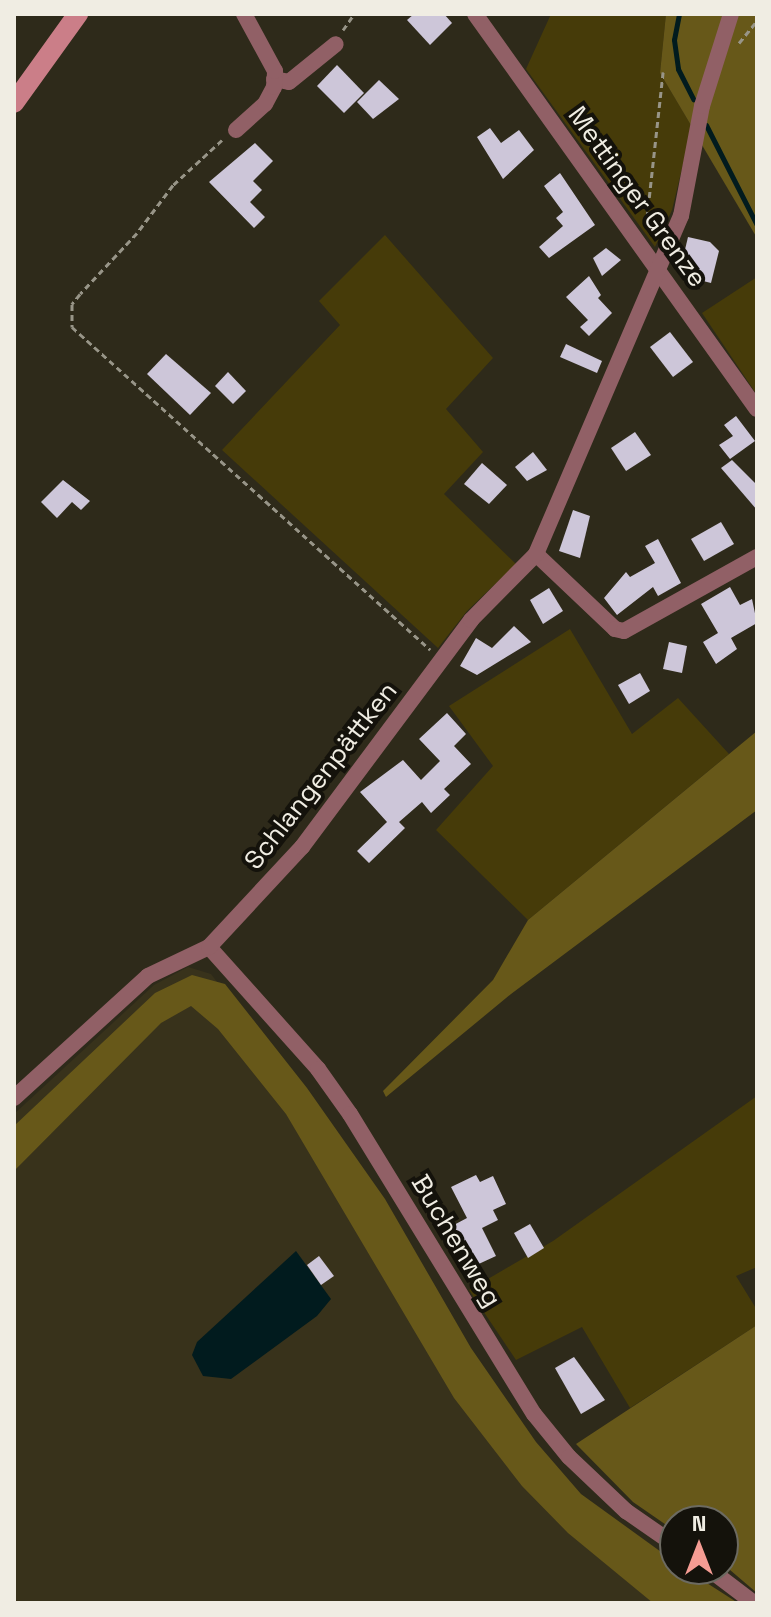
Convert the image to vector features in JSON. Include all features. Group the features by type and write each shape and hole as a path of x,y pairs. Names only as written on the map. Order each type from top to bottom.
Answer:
{"street":[{"path":"14,103 78,14"},
{"path":"236,130 265,104 275,71 244,14"},
{"name":"Mettinger Grenze","path":"475,14 757,409"},
{"name":"Schlangenpättken","path":"14,1098 148,976 209,947 302,847 471,620 536,554 656,264 681,216 702,106 731,14"},
{"path":"274,79 289,82 336,44"},
{"path":"536,554 615,629 624,631 757,557"},
{"name":"Buchenweg","path":"209,947 318,1069 350,1114 534,1414 569,1457 626,1511 659,1534"},
{"path":"730,1585 754,1603"}],"path":[{"path":"336,44 354,14"},
{"path":"644,247 663,72"},
{"path":"236,130 173,185 137,233 80,294 72,304 72,327 430,650 435,668"}],"shaded area":[{"path":"551,14 666,14 660,73 692,127 672,210 655,247 526,69"},
{"path":"666,14 727,14 692,127 660,73"},
{"path":"737,14 757,14 757,238 699,140"},
{"path":"385,235 493,358 446,409 483,452 444,494 516,564 467,611 438,648 222,450 340,325 319,301"},
{"path":"757,277 757,395 702,313"},
{"path":"570,629 632,734 678,698 729,754 528,920 436,830 493,766 449,706"},
{"path":"757,731 757,810 511,994 386,1097 383,1091 493,980 528,920"},
{"path":"188,967 211,974 296,1087 502,1422 659,1574 659,1585 670,1585 689,1603 14,1603 14,1114 154,985"},
{"path":"192,975 225,984 307,1088 385,1199 471,1348 536,1442 581,1494 659,1550 659,1585 710,1585 738,1603 653,1603 568,1533 522,1486 454,1398 286,1114 218,1029 191,1006 161,1023 14,1171 14,1126 155,993"},
{"path":"757,1096 757,1267 736,1276 757,1310 757,1325 630,1408 582,1327 516,1360 469,1290 553,1241"},
{"path":"757,1325 757,1593 739,1578 739,1505 659,1505 659,1520 633,1502 576,1444"}],"water":[{"path":"296,1251 331,1299 317,1316 231,1379 203,1376 192,1355 197,1342"}],"building":[{"path":"414,14 444,14 452,23 430,45 407,20"},
{"path":"337,65 364,93 344,113 317,86"},
{"path":"379,80 399,99 373,119 357,102"},
{"path":"490,128 501,143 519,130 534,150 503,179 477,137"},
{"path":"255,143 273,161 253,181 262,190 250,202 265,217 254,228 209,182"},
{"path":"560,173 595,225 549,258 539,247 563,226 556,218 563,212 544,186"},
{"path":"688,237 710,242 719,251 711,283 679,275"},
{"path":"606,248 621,260 602,276 593,258"},
{"path":"589,276 601,295 598,298 612,313 589,336 580,327 588,320 566,297"},
{"path":"670,332 693,362 673,377 650,347"},
{"path":"566,344 602,361 597,373 560,357"},
{"path":"166,354 211,393 190,415 147,374"},
{"path":"228,372 246,391 233,404 215,386"},
{"path":"736,416 755,441 730,459 719,445 733,436 724,425"},
{"path":"635,432 651,455 626,471 611,448"},
{"path":"533,452 547,470 527,481 515,467"},
{"path":"732,460 757,485 757,510 721,468"},
{"path":"482,463 507,485 489,504 464,484"},
{"path":"63,480 90,501 81,510 72,502 57,518 41,502"},
{"path":"573,510 590,516 580,558 559,551"},
{"path":"721,522 734,544 704,561 691,539"},
{"path":"658,539 681,583 658,596 653,587 617,615 604,598 626,572 630,577 655,563 645,546"},
{"path":"730,587 740,605 752,599 757,623 731,638 737,649 716,664 703,642 718,633 701,604"},
{"path":"549,588 563,611 543,624 530,600"},
{"path":"514,626 531,642 477,675 460,666 476,638 492,648"},
{"path":"669,642 687,646 682,673 663,669"},
{"path":"640,673 650,691 629,704 618,685"},
{"path":"447,713 466,734 454,746 471,764 444,789 450,795 431,813 422,802 399,822 405,828 369,863 357,851 387,822 360,792 403,760 421,780 440,761 419,739"},
{"path":"476,1175 480,1182 493,1176 506,1204 493,1210 498,1220 482,1228 496,1256 470,1268 450,1227 467,1218 451,1187"},
{"path":"530,1224 544,1248 528,1258 514,1233"},
{"path":"319,1256 334,1276 321,1285 307,1265"},
{"path":"574,1357 605,1400 581,1414 555,1368"}],"waterway":[{"path":"679,14 674,40 678,69 693,99"},
{"path":"706,125 757,225"}]}
